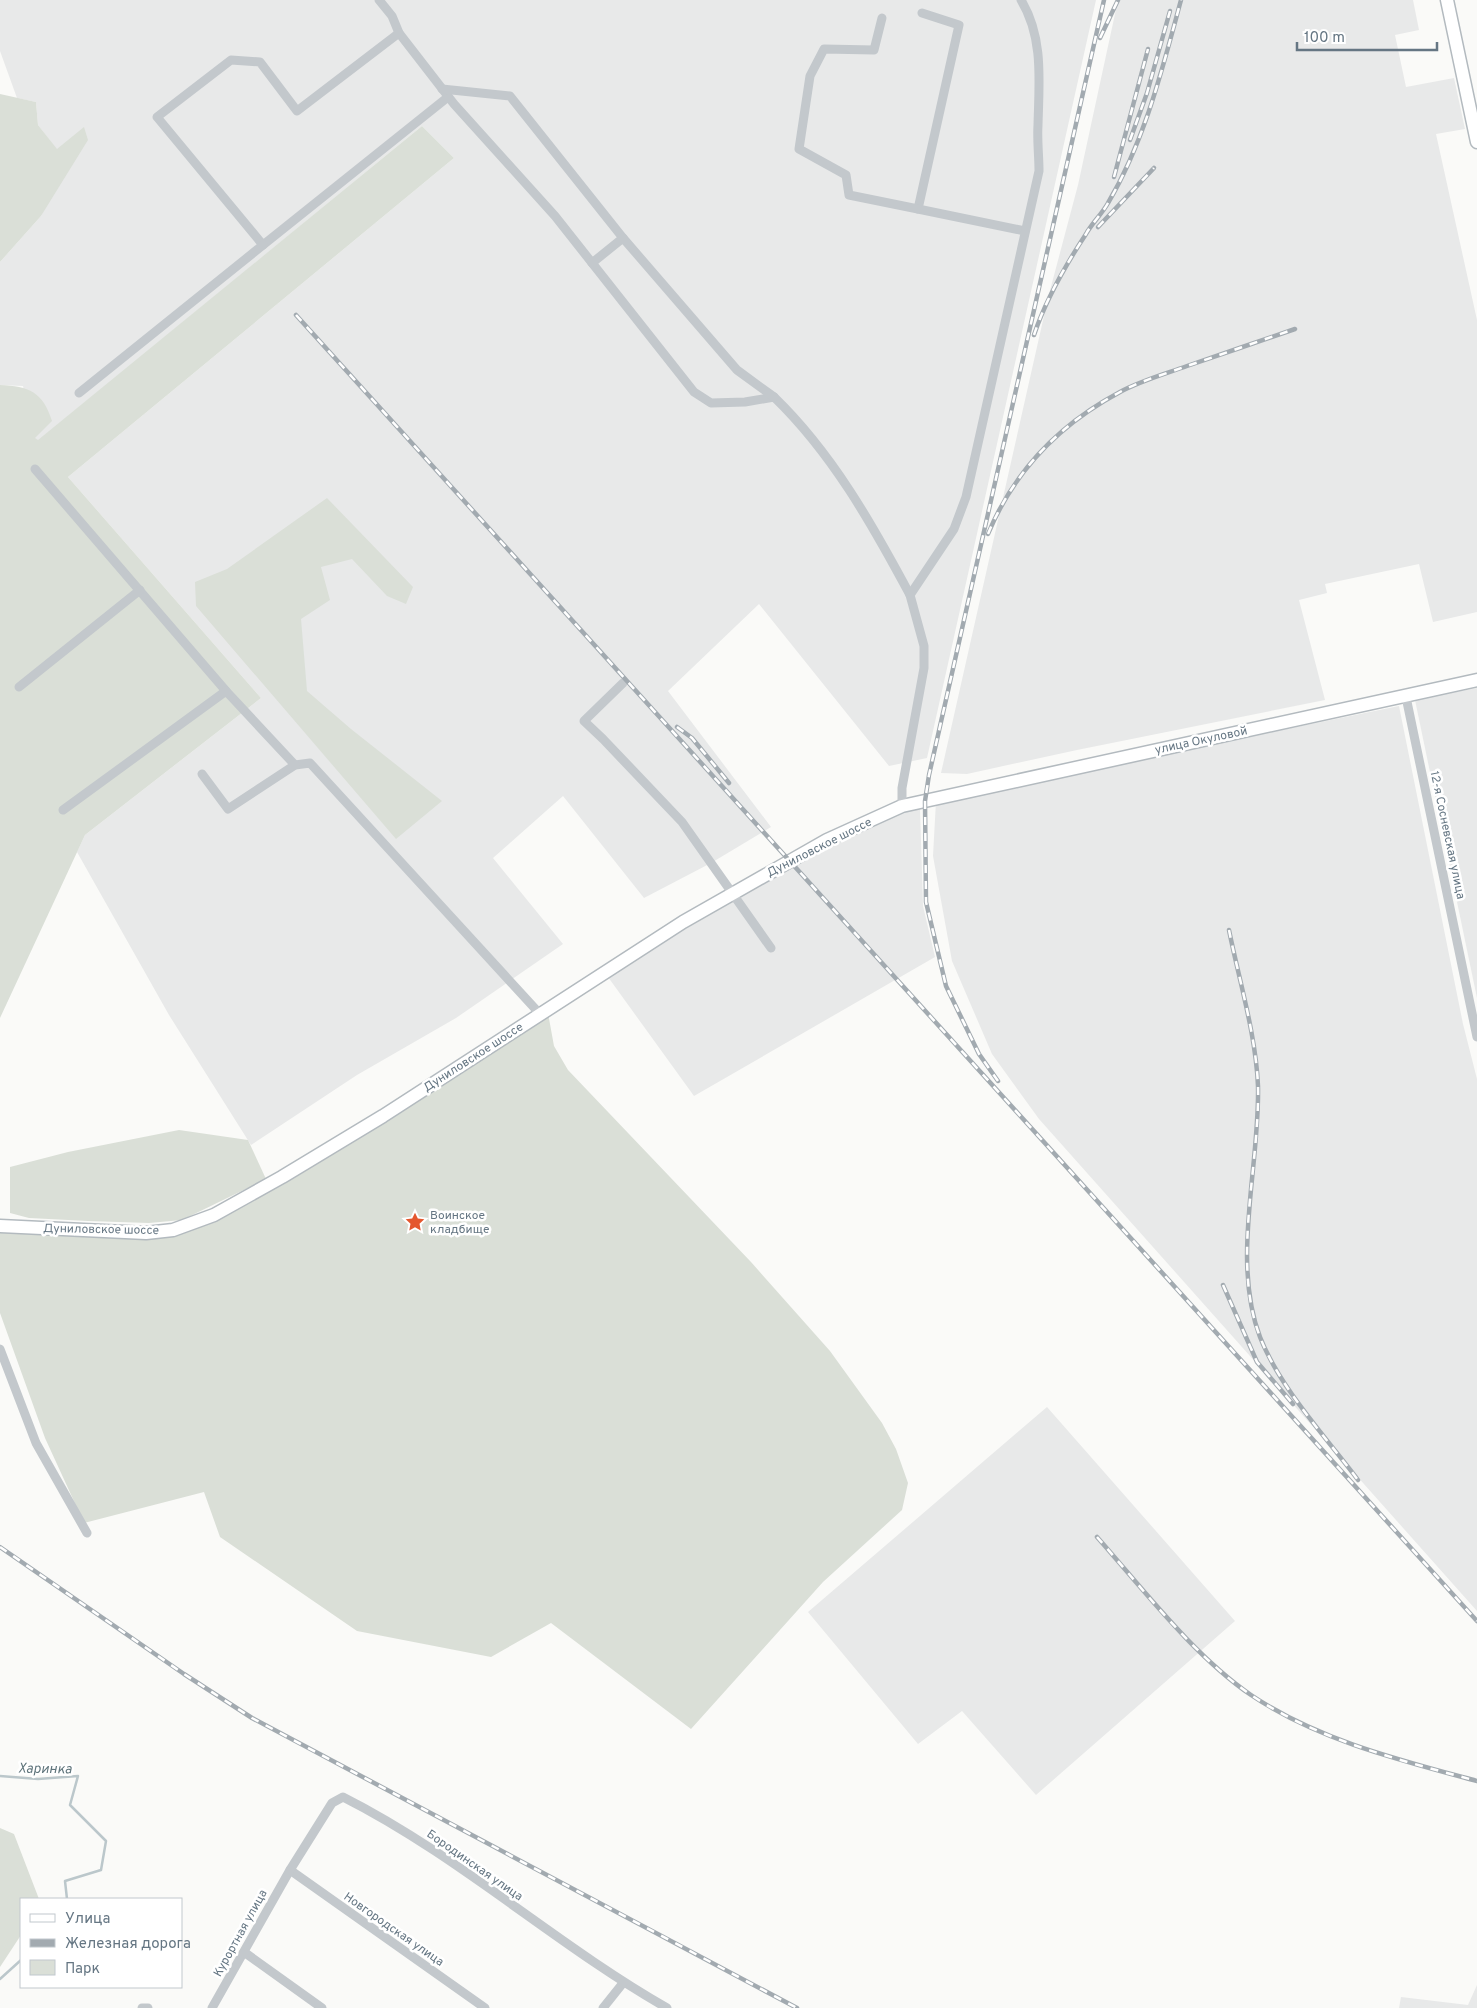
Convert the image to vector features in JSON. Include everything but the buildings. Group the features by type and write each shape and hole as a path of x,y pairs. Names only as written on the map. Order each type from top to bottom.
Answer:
{"street":[{"path":"379,0 392,16 399,33 448,97 555,216 694,392 711,403 745,402 774,397"},
{"path":"910,595 954,529 966,497 1039,171 1040,68 1030,16 1021,0"},
{"path":"1447,0 1477,142"},
{"path":"918,208 959,25 922,13"},
{"path":"882,18 874,50 824,49 810,76 799,149 846,175 849,195 1025,231"},
{"path":"263,245 156,117 231,60 260,62 296,111 399,33"},
{"path":"442,89 510,96 623,238 737,370 774,397 800,422 872,524 910,595 924,646 924,668 902,788 902,806"},
{"path":"79,394 448,97"},
{"path":"592,263 623,238"},
{"path":"36,470 226,691 295,765"},
{"path":"19,687 140,590"},
{"name":"улица Окуловой","path":"925,801 1477,680"},
{"path":"623,682 584,721 682,822 731,894 771,948"},
{"path":"63,810 226,691"},
{"name":"12-я Сосневская улица","path":"1406,697 1477,1037"},
{"path":"202,774 228,809 295,765 310,764 540,1014"},
{"name":"Дуниловское шоссе","path":"0,1226 146,1233 173,1230 194,1224 214,1215 282,1177 383,1116 540,1014 731,894 827,840 902,806 925,801"},
{"path":"0,1349 36,1444 87,1533"},
{"name":"Бородинская улица","path":"290,1870 332,1803 343,1797 389,1820 623,1983 667,2008"},
{"name":"Курортная улица","path":"212,2008 290,1870"},
{"name":"Новгородская улица","path":"290,1870 485,2008"},
{"path":"244,1952 322,2008"},
{"path":"603,2008 623,1983"},
{"path":"142,2008 148,2008"}],"shaded area":[{"path":"0,0 1096,0 927,758 889,766 759,604 668,691 771,827 711,863 644,898 563,796 493,858 563,944 456,1018 357,1075 251,1145 169,1015 77,852 85,835 261,698 68,477 454,158 422,126 38,441 35,439 23,386 0,385 0,262 41,216 84,128 57,150 38,125 36,102 17,98 0,51"},
{"path":"1118,0 1413,0 1419,30 1395,35 1406,87 1454,78 1465,129 1436,134 1477,320 1477,612 1433,622 1419,564 1325,584 1327,593 1299,600 1325,700 967,774 941,773 1048,298 1078,185"},
{"path":"1477,688 1477,998 1415,700"},
{"path":"1399,706 1463,1024 1477,1079 1477,1611 1039,1119 992,1054 952,961 933,856 936,801"},
{"path":"920,809 923,906 935,957 694,1096 608,977 733,898 838,841 896,814"},
{"path":"1047,1407 1235,1621 1036,1795 962,1711 918,1744 808,1612"},
{"path":"1477,1985 1477,2008 1399,2008 1401,1997 1468,2005"}],"green space":[{"path":"0,94 36,102 38,125 57,149 84,127 88,140 41,216 0,262"},
{"path":"422,126 454,158 68,477 261,698 85,835 0,1018 0,385 27,389 44,403 52,421 35,438 38,440"},
{"path":"327,498 413,587 406,604 387,596 352,559 321,567 330,600 301,619 307,691 351,729 442,801 396,839 196,606 195,582 227,569"},
{"path":"548,1013 554,1046 568,1070 751,1262 830,1351 882,1423 896,1449 908,1483 902,1510 823,1582 691,1729 551,1623 491,1657 357,1631 220,1537 204,1492 84,1523 45,1438 0,1313 0,1227 193,1229 215,1222 417,1100"},
{"path":"179,1130 248,1140 266,1179 182,1220 149,1223 88,1221 29,1218 10,1213 10,1167 68,1152"},
{"path":"0,1828 14,1834 39,1898 20,1898 20,1937 0,1967"}],"waterway":[{"name":"Харинка","path":"0,1776 38,1779 78,1776 70,1805 106,1841 101,1870 65,1881 67,1898"},
{"name":"Харинка","path":"0,1979 20,1961"}],"railway":[{"path":"998,1081 979,1054 946,986 926,902 925,801 929,775 1104,0"},
{"path":"1100,38 1118,0"},
{"path":"1034,335 1057,283 1088,230 1108,203 1132,155 1151,104 1181,0"},
{"path":"1130,140 1147,93 1170,11"},
{"path":"1114,177 1148,49"},
{"path":"1098,227 1154,168"},
{"path":"296,315 1477,1621"},
{"path":"988,534 1011,490 1041,451 1059,434 1098,405 1144,381 1295,329"},
{"path":"677,727 692,738 729,783"},
{"path":"1229,930 1251,1027 1257,1067 1257,1116 1247,1245 1248,1277 1252,1308 1260,1337 1279,1375 1304,1411 1358,1480"},
{"path":"1223,1285 1257,1362 1293,1404"},
{"path":"1097,1537 1189,1642 1251,1695 1277,1711 1331,1736 1418,1765 1477,1781"},
{"path":"0,1547 184,1674 252,1718 797,2008"}],"place":[{"name":"Воинское кладбище","path":"415,1222"}]}
